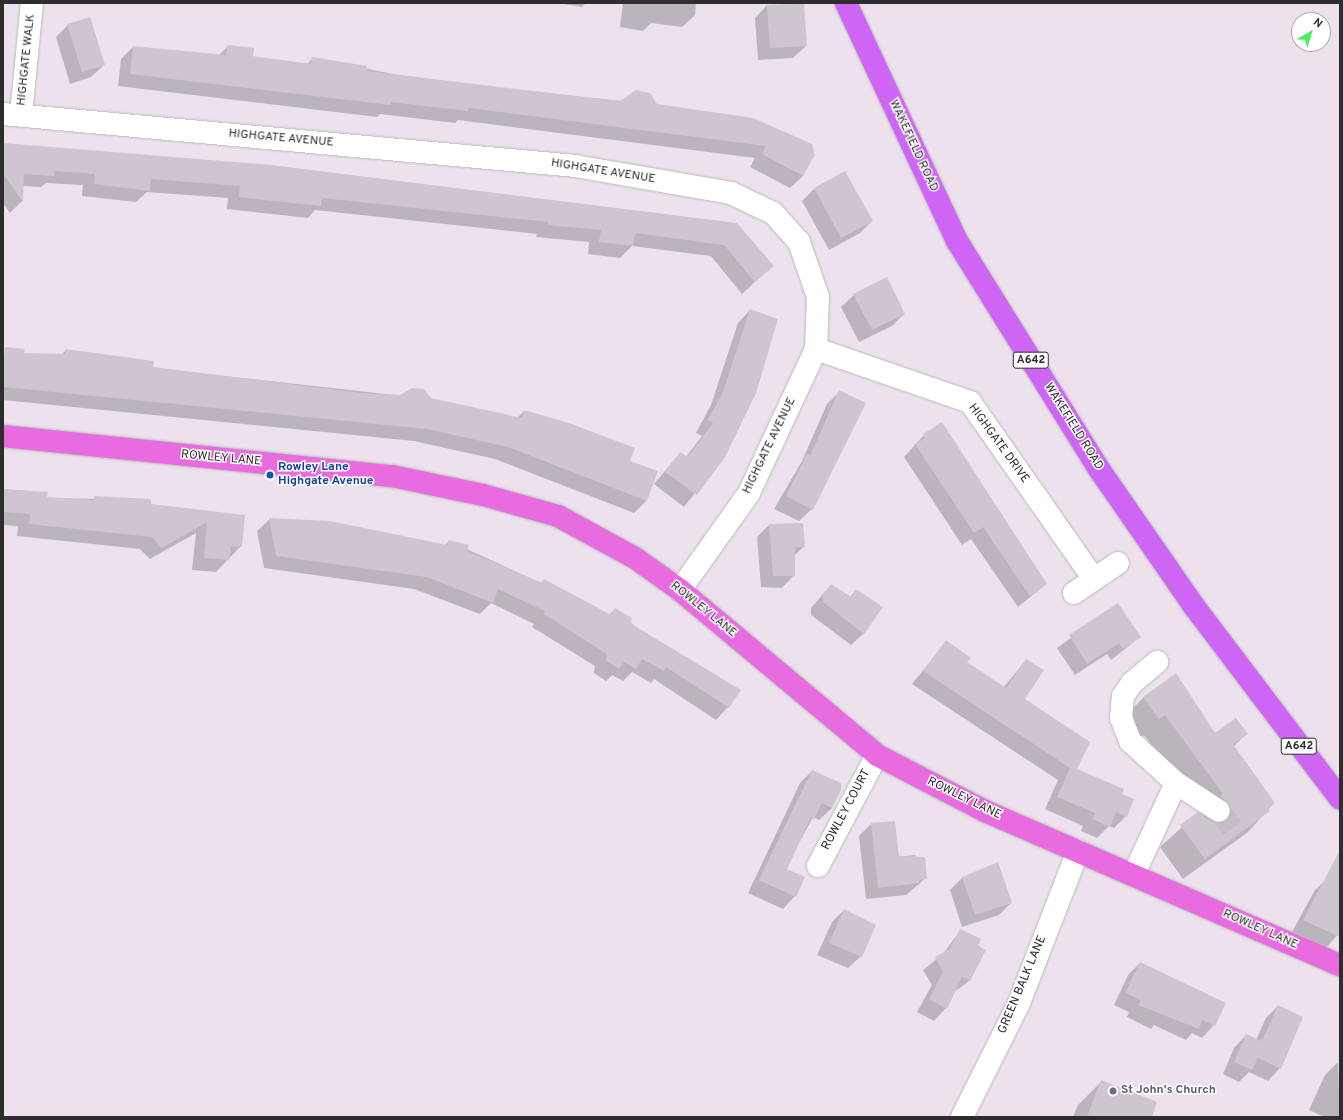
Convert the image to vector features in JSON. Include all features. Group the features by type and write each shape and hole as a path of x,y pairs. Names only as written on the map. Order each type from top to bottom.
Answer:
{"highway":[{"name":"WAKEFIELD ROAD","path":"846,3 957,241 1099,469 1193,605 1340,799"}],"main road":[{"name":"ROWLEY LANE","path":"3,436 392,476 483,495 558,516 635,558 680,590 877,755 985,811 1134,874 1340,965"}],"street":[{"name":"HIGHGATE WALK","path":"12,114 32,4"},
{"name":"HIGHGATE AVENUE","path":"12,114 575,166 731,193 773,213 799,242 818,297 816,349 749,493 680,590"},
{"name":"HIGHGATE DRIVE","path":"816,349 970,402 1094,580"},
{"path":"1074,593 1118,563"},
{"path":"1157,662 1132,683 1123,696 1121,718 1130,741 1176,783 1219,811"},
{"name":"ROWLEY COURT","path":"818,866 877,755"},
{"path":"1134,874 1176,783"},
{"name":"GREEN BALK LANE","path":"962,1117 1019,1003 1078,851"}],"building":[{"path":"804,3 807,46 770,48 767,5"},
{"path":"90,17 105,65 82,72 67,24"},
{"path":"227,45 254,48 253,56 311,64 312,57 367,66 367,71 620,101 636,90 650,93 657,104 753,118 812,144 814,152 809,151 815,154 803,176 762,154 766,146 469,108 468,111 391,102 391,105 130,74 133,46 226,55"},
{"path":"3,143 271,165 737,223 774,266 755,282 724,245 635,233 633,246 599,242 601,230 548,225 548,222 322,198 321,206 239,197 240,186 151,179 150,191 94,184 95,174 55,171 54,176 24,174 23,202 3,174"},
{"path":"845,171 873,221 841,238 814,188"},
{"path":"887,277 905,314 872,330 853,294"},
{"path":"750,309 778,319 756,393 725,457 697,495 665,472 680,452 688,457 713,423 708,420 723,392"},
{"path":"5,347 25,349 24,353 65,354 65,349 154,361 153,367 362,393 400,395 412,388 424,389 431,398 522,418 524,410 569,423 635,448 630,461 658,471 647,501 508,447 427,429 3,387"},
{"path":"839,390 866,403 813,510 786,496 807,454 810,456"},
{"path":"942,422 1047,584 1030,596 983,527 974,533 915,444 925,438 923,434"},
{"path":"3,489 48,492 47,497 94,500 94,496 151,499 151,504 245,515 242,547 231,546 229,560 204,558 207,522 162,548 152,537 29,524 30,514 3,512"},
{"path":"269,518 330,521 447,545 449,540 469,545 467,551 542,583 544,579 611,615 615,608 632,618 630,623 741,690 729,708 666,667 664,671 642,659 636,669 624,662 619,669 606,660 607,654 544,614 545,611 498,589 493,603 427,577 276,556"},
{"path":"803,523 805,547 795,547 795,576 773,576 769,524"},
{"path":"831,584 851,597 856,589 883,607 864,634 823,602 823,595"},
{"path":"1118,603 1141,637 1123,649 1119,643 1087,664 1069,635"},
{"path":"946,640 971,658 967,662 1006,688 1026,659 1044,670 1025,699 1090,742 1077,769 1124,789 1122,794 1134,799 1127,817 1116,812 1110,827 1092,819 1095,813 1057,797 1070,768 923,671"},
{"path":"1176,673 1215,733 1236,718 1248,734 1233,744 1275,803 1268,808 1270,811 1205,859 1180,825 1198,812 1213,822 1224,822 1230,817 1230,806 1220,796 1223,794 1165,715 1159,719 1143,697"},
{"path":"812,770 841,783 841,790 832,808 822,803 814,819 811,817 787,869 805,877 796,897 759,880"},
{"path":"895,821 899,856 925,857 927,879 919,880 919,883 878,888 871,823"},
{"path":"1340,850 1340,937 1303,920"},
{"path":"998,862 1012,903 975,915 962,877"},
{"path":"844,909 876,925 862,957 829,943"},
{"path":"960,929 981,939 978,946 986,950 970,981 962,977 947,1009 929,999 943,972 935,957 950,949"},
{"path":"1140,962 1226,1003 1215,1026 1202,1020 1199,1029 1138,1005 1141,1000 1125,993"},
{"path":"1278,1005 1303,1017 1281,1069 1258,1058 1252,1070 1234,1062 1246,1034 1262,1041"},
{"name":"St John's Church","path":"1101,1080 1157,1102 1152,1117 1087,1117"}],"tunnel":[{"path":"1219,811 1237,835"}],"place":[{"name":"Rowley Lane Highgate Avenue","path":"270,475"},
{"name":"St John's Church","path":"1113,1091"}]}
